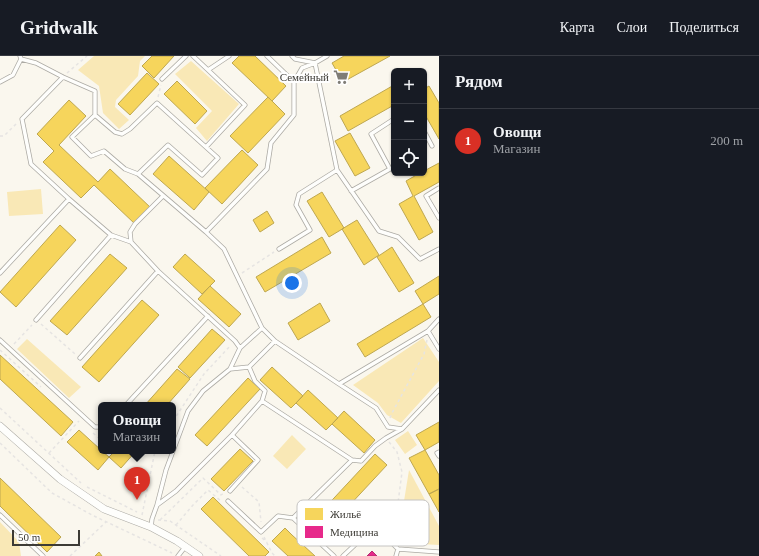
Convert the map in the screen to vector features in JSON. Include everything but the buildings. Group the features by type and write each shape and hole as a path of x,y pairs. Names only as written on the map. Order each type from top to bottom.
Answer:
{"street":[{"path":"0,426 60,479 104,509 151,527 177,541 199,556"}],"lane":[{"path":"162,79 186,56"},
{"path":"193,56 245,105 206,147"},
{"path":"208,70 229,56"},
{"path":"267,56 294,82"},
{"path":"292,56 295,59 316,63"},
{"path":"206,232 267,169 271,143 294,116 294,82 302,68 316,63 327,56"},
{"path":"0,82 13,75 20,57 95,91 95,115 72,137 91,156 104,152 125,169 138,174 224,249 262,328 275,341 376,408 388,428 402,429"},
{"path":"316,63 337,170 379,231 398,237 420,259 439,249"},
{"path":"63,77 22,119 31,164 111,235 131,242 158,271 208,316 240,348"},
{"path":"95,115 115,132 122,134 157,103 218,158 202,175 168,145 138,174"},
{"path":"351,191 390,169 371,134 391,121"},
{"path":"427,137 432,146"},
{"path":"280,249 310,230 296,205 299,194 337,170"},
{"path":"439,188 426,196 439,218"},
{"path":"131,242 130,232 135,224 163,196"},
{"path":"0,273 69,199"},
{"path":"36,320 111,235"},
{"path":"80,358 158,271"},
{"path":"129,402 208,316"},
{"path":"339,384 428,331 439,318"},
{"path":"176,443 188,411 203,391 230,369 240,348 262,328"},
{"path":"428,331 439,349"},
{"path":"0,340 96,427 98,427"},
{"path":"230,369 249,367 275,341"},
{"path":"157,505 176,491 232,435 262,401 265,391 255,381 249,367"},
{"path":"262,401 352,460 361,460 375,446 402,429 439,390"},
{"path":"230,491 258,460 232,435"},
{"path":"439,452 437,453 439,456"},
{"path":"151,527 166,470 172,454"},
{"path":"311,500 352,460"},
{"path":"228,501 261,532 278,516 293,518 297,522"},
{"path":"293,518 297,514"},
{"path":"0,515 43,556"},
{"path":"323,546 334,556"},
{"path":"343,556 354,546"},
{"path":"395,546 398,549 439,552"},
{"path":"178,556 185,547"},
{"path":"396,556 398,549"}],"path":[{"path":"63,77 87,56"},
{"path":"157,103 162,79"},
{"path":"0,136 4,136 22,119"},
{"path":"237,276 280,249"},
{"path":"10,349 36,320 80,358"},
{"path":"176,416 204,374 234,341"},
{"path":"388,428 392,413 424,354 427,341"},
{"path":"0,408 84,485 142,515 160,521 170,521 221,556"},
{"path":"49,453 79,421"},
{"path":"386,438 397,452 402,472 398,500"},
{"path":"142,515 154,454"},
{"path":"160,521 203,478 221,495 227,490 230,491"},
{"path":"238,483 259,502"},
{"path":"176,525 208,490 226,506"},
{"path":"70,556 106,522"},
{"path":"261,537 267,542"}],"shaded area":[{"path":"94,56 145,56 140,61 138,76 116,100 115,107 129,120 119,129 103,113 99,86 78,70"},
{"path":"191,61 239,104 207,141 196,128 212,111 175,74"},
{"path":"41,189 43,214 9,216 7,192"},
{"path":"423,338 439,362 439,381 401,423 387,415 378,403 353,385"},
{"path":"27,339 81,387 69,398 17,349"},
{"path":"408,431 417,445 405,454 395,440"},
{"path":"292,435 306,449 287,469 273,456"},
{"path":"409,470 425,500 404,500"},
{"path":"429,507 439,526 439,545 429,544"},
{"path":"0,522 19,542 21,556 0,556"}],"place":[{"name":"Семейный","path":"341,77"},
{"name":"Овощи","path":"137,500"}]}
